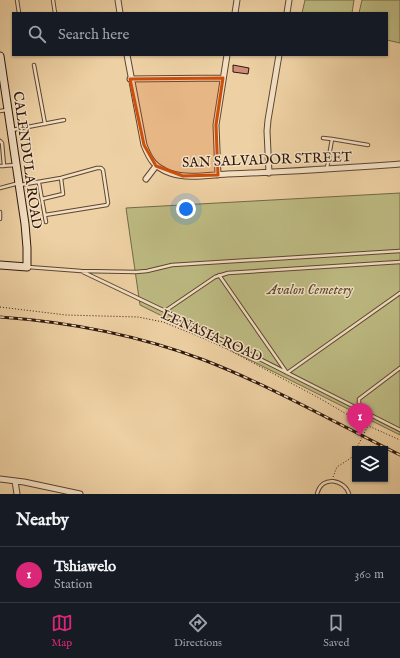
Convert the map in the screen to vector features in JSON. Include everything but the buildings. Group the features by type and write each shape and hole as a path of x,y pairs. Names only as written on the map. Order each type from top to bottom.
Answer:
{"street":[{"path":"118,0 120,12"},
{"path":"235,12 237,0"},
{"path":"287,12 289,0"},
{"name":"CALENDULA ROAD","path":"0,56 27,241 27,267"},
{"path":"126,56 144,145 150,158 156,166 146,179"},
{"path":"218,175 216,125 227,56"},
{"path":"268,173 268,120 279,56"},
{"path":"130,79 223,78"},
{"name":"SAN SALVADOR STREET","path":"156,166 183,176 268,173 400,164"},
{"path":"0,265 27,267"},
{"path":"0,479 80,494"},
{"path":"15,481 17,494"}],"lane":[{"path":"17,0 19,12"},
{"path":"53,0 55,12"},
{"path":"34,65 45,124"},
{"path":"0,111 8,110"},
{"path":"11,130 64,120"},
{"path":"323,138 368,145"},
{"path":"327,169 332,139"},
{"path":"0,142 2,143 4,166"},
{"path":"0,166 16,165"},
{"path":"0,188 19,184 39,183 100,168 103,170 108,203 105,206 45,215"},
{"path":"42,199 63,194 61,178"},
{"path":"39,183 46,222"},
{"path":"0,212 0,219"},
{"path":"27,267 81,271 147,272 172,265 400,251"},
{"path":"165,311 215,277 228,273 400,262"},
{"path":"81,271 165,311 400,430"},
{"path":"219,276 287,373"},
{"path":"287,373 400,293"},
{"path":"359,409 359,399 400,368"},
{"path":"316,494 319,486 324,482 332,481 340,484 349,494"}],"path":[{"name":"LENASIA ROAD","path":"0,307 66,315 138,317 163,322 198,336 227,350 319,398 362,423 400,440"},
{"path":"358,446 370,422 360,418"},
{"path":"332,481 337,467 352,456"}],"highlighted area":[{"path":"223,78 216,125 218,175 183,176 156,166 144,145 130,79"}],"green space":[{"path":"305,0 354,0 352,12 302,12"},
{"path":"362,0 400,0 400,43 388,40 388,12 359,12"},
{"name":"Avalon Cemetery","path":"400,193 400,435 140,305 126,208"}],"railway":[{"path":"0,317 78,326 154,343 179,351 254,381 400,455"}],"place":[{"name":"Tshiawelo","path":"360,436"}]}
